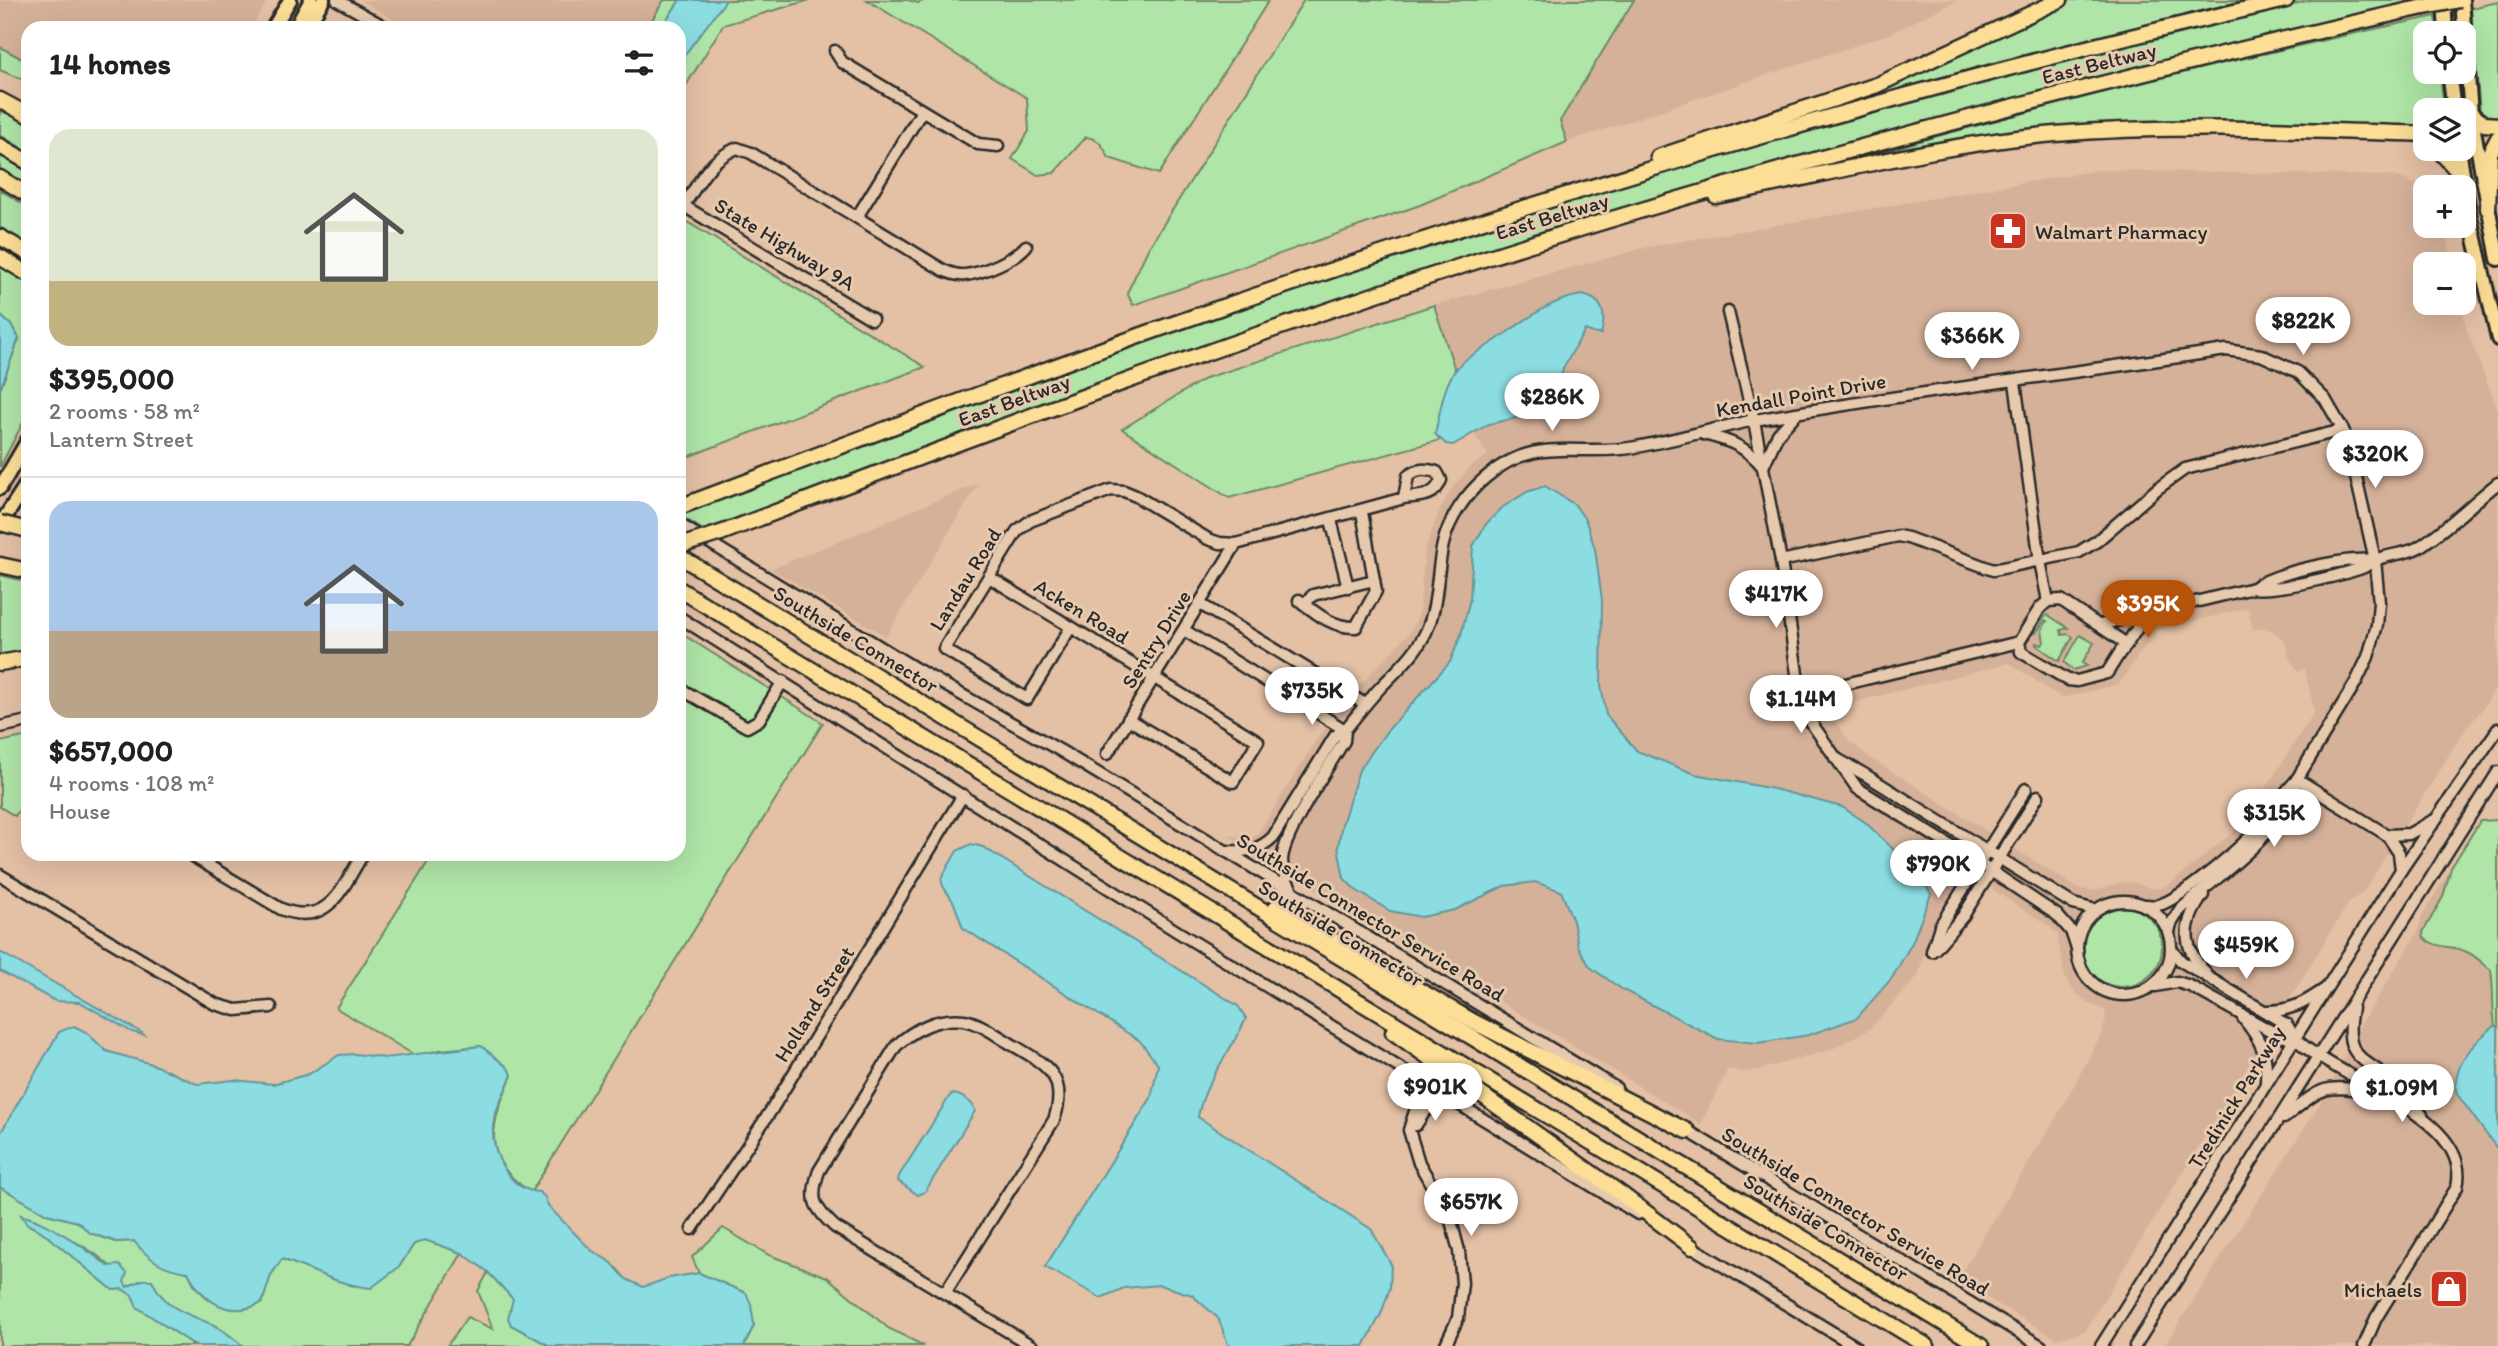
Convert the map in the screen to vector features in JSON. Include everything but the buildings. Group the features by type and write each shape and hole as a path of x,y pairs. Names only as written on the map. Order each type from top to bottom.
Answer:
{"highway":[{"path":"1518,209 1608,173 1877,85 2060,0"},
{"name":"East Beltway","path":"686,504 1170,326 1518,209 1902,97 2286,0"},
{"name":"East Beltway","path":"686,544 1185,360 1483,259 1642,210 1850,149 2072,90 2461,0"},
{"path":"0,100 21,111"},
{"path":"2476,120 2498,125"},
{"path":"1642,210 1951,148 2054,134 2210,129 2413,133"},
{"path":"2409,133 2413,135"},
{"path":"2488,209 2490,153 2498,138"},
{"path":"0,146 21,158"},
{"path":"2449,161 2461,175"},
{"path":"0,178 21,191"},
{"path":"0,239 21,250"},
{"path":"0,257 21,270"},
{"path":"0,524 21,528"},
{"name":"Southside Connector","path":"686,560 1981,1346"},
{"path":"686,593 1927,1346"},
{"path":"0,662 21,659"},
{"path":"1062,788 1335,940 1474,1022 1687,1131"},
{"path":"1364,1005 1384,1026 1604,1181 1692,1247"}],"main road":[{"path":"277,21 290,0"},
{"path":"299,21 311,0"},
{"path":"310,21 323,0"},
{"path":"2444,0 2445,21"},
{"path":"2461,0 2467,98"},
{"path":"2476,154 2498,260"},
{"path":"2475,238 2498,339"},
{"path":"0,488 21,452"},
{"path":"0,524 21,492"}],"street":[{"path":"337,0 374,21"},
{"path":"835,51 842,62 978,144 998,146"},
{"path":"857,217 922,111"},
{"path":"686,197 719,156 737,148 751,153 955,275 966,275 1016,257 1026,246"},
{"name":"State Highway 9A","path":"686,207 872,319"},
{"path":"1728,312 1754,421 1781,561 1800,695 1812,724 1857,788 1979,864 2065,922 2077,949"},
{"name":"Kendall Point Drive","path":"1225,850 1252,850 1264,846 1273,837 1335,736 1345,730 1420,643 1437,598 1446,535 1461,505 1486,476 1516,458 1559,448 1608,451 1636,447 1796,414 2226,350 2261,355 2298,372 2325,399 2343,430 2375,560 2379,603 2368,657 2356,682 2297,779"},
{"path":"2015,382 2048,601"},
{"path":"1763,467 1777,434 1796,414"},
{"path":"1781,561 1898,536 1986,569 2001,569 2040,561 2088,547 2185,469 2343,430"},
{"path":"1699,433 1724,439 1751,453 1763,467"},
{"path":"2100,625 2253,588 2273,578 2313,568 2362,558 2375,560 2416,549 2498,483"},
{"path":"2486,492 2498,488"},
{"name":"Landau Road","path":"1071,627 1027,699 944,649 1017,531 1030,521 1111,490 1136,496 1208,539 1236,544 1362,512 1405,498"},
{"path":"1362,512 1376,591 1356,627 1342,628 1319,616 1302,602 1313,595 1374,580"},
{"path":"1331,520 1348,587"},
{"name":"Southside Connector Service Road","path":"686,528 913,667 1061,751 2041,1346"},
{"name":"Sentry Drive","path":"1107,754 1236,544"},
{"name":"Acken Road","path":"989,578 1258,741 1233,782 1128,719"},
{"path":"2123,650 2122,641 2061,600 2048,601 2040,608 2019,642 2021,652 2061,677 2077,681 2106,673 2123,650 2147,613"},
{"path":"1200,604 1365,704"},
{"path":"686,621 1419,1081 1855,1346"},
{"path":"1184,630 1345,730"},
{"path":"1800,695 2019,642"},
{"path":"1304,704 1322,677"},
{"path":"686,692 740,725 750,726 759,720 783,681"},
{"path":"0,727 21,722"},
{"name":"Tredinick Parkway","path":"2101,1346 2401,870 2498,729"},
{"name":"Kendall Point Drive","path":"1293,892 1283,871 1285,847 1344,741 1345,730"},
{"path":"1834,758 1858,770 2073,904 2096,910"},
{"path":"2135,1346 2498,772"},
{"path":"2297,779 2387,835 2399,853 2401,870"},
{"path":"2152,987 2166,971 2172,950 2169,933 2179,911 2252,850 2268,833 2292,796 2297,779"},
{"path":"2296,1039 2280,1036 2190,986 2177,982 2128,996 2103,991 2092,984 2084,974 2078,962 2077,949 2082,927 2096,910 2120,901 2155,906 2171,899 2224,859 2263,823 2283,792 2297,779"},
{"path":"2026,789 1940,926 1933,951 1963,916 2038,796"},
{"name":"Holland Street","path":"692,1229 772,1110 962,795"},
{"path":"2387,835 2409,834 2435,819"},
{"path":"201,861 281,909 296,915 311,915 322,911 334,901 359,861"},
{"path":"0,875 215,1004 236,1010 271,1007"},
{"path":"2208,887 2189,918 2187,933 2196,962 2210,977"},
{"path":"2145,905 2155,912 2169,933"},
{"path":"2172,950 2181,961 2287,1025 2296,1039 2319,1055 2429,1123"},
{"path":"2265,1011 2291,1009 2329,986"},
{"path":"2353,1003 2348,1028 2352,1048 2364,1061 2399,1087 2451,1146 2458,1160 2459,1177 2457,1187 2376,1318 2364,1346"},
{"path":"2238,1012 2264,1049 2268,1066 2266,1086"},
{"path":"945,1293 1054,1119 1060,1101 1053,1075 1045,1065 978,1024 963,1020 929,1024 909,1033 896,1046 819,1171 812,1191 819,1212 835,1227 1032,1346"},
{"path":"1419,1081 1416,1108 1409,1130 1419,1163 1450,1217 1459,1251 1462,1283 1458,1318 1445,1346"},
{"path":"2276,1124 2310,1096 2327,1088 2382,1094"},
{"path":"1411,1135 1420,1115 1448,1098"}],"shaded area":[{"path":"0,0 268,0 255,21 21,21 21,58 0,47"},
{"path":"361,0 664,0 651,21 396,21"},
{"path":"1634,0 1958,0 1889,34 1567,142 1560,121"},
{"path":"2098,170 2396,176 2413,183 2413,238 2448,238 2450,252 2413,252 2413,315 2464,315 2498,410 2498,685 2462,734 2365,890 2348,904 2085,1331 2057,1339 1957,1280 2061,1109 2102,1033 2106,1018 2105,1010 2090,1004 2076,993 2065,978 2057,934 2049,926 1966,872 1930,932 1918,976 1870,1029 1830,1050 1759,1070 1743,1072 1728,1069 1701,1124 1227,835 1249,839 1257,835 1320,734 1357,688 1411,631 1419,613 1425,549 1440,510 1453,487 1470,467 1488,455 1473,433 1489,424 1547,411 1563,368 1586,329 1596,334 1568,297 1538,311 1487,346 1472,352 1455,370 1434,305 1648,247","holes":["2248,608 2253,630 2264,628 2282,638 2289,658 2298,671 2305,669 2314,712 2256,804 2237,829 2161,888 2121,882 2095,891 2079,889 1869,757 1849,741 1827,709 2009,663 2062,698 2119,684 2156,630"]},
{"path":"979,483 886,636 771,569"},
{"path":"2451,868 2443,897 2423,932 2434,946 2451,947 2469,953 2491,970 2495,1026 2479,1037 2460,1066 2455,1086 2457,1094 2498,1150 2498,1346 2164,1346 2325,1096 2355,1034 2419,930 2421,917"}],"green space":[{"path":"664,0 680,0 666,21 651,21"},
{"path":"726,0 810,0 723,25 686,86 686,53"},
{"path":"867,0 908,0 918,3 925,0 1269,0 1159,174 1109,158 1095,139 1086,137 1054,173 1038,175 1012,159 1029,131 1027,98"},
{"path":"1304,0 1634,0 1560,121 1567,142 1420,205 1133,305 1127,293 1148,249"},
{"path":"2069,0 2245,0 2000,61 1857,101 1857,96 1889,84"},
{"path":"2311,0 2405,0 2405,4 2259,37 1968,111 1679,193 1250,330 703,530 686,519 686,513 1149,340 1425,246 1818,126 2084,54"},
{"path":"2498,2 2498,121 2482,116 2480,112 2476,21 2472,21 2471,8"},
{"path":"2436,16 2436,21 2413,21"},
{"path":"2413,21 2413,84 2441,84 2443,98 2413,98 2413,130 2149,126 1838,164 2136,84"},
{"path":"0,47 21,58 21,79 0,70"},
{"path":"0,107 21,119 21,148 0,135"},
{"path":"0,154 21,166 21,182 0,170"},
{"path":"0,190 21,203 21,244 0,231"},
{"path":"686,221 925,367 686,457"},
{"path":"0,262 21,276 21,426 0,467 0,390 19,338 11,325 0,315"},
{"path":"1434,305 1455,370 1443,399 1436,434 1440,440 1229,498 1122,429 1206,378"},
{"path":"0,575 21,580 21,652 0,654"},
{"path":"2048,615 2068,628 2061,630 2062,635 2073,637 2059,661 2036,645 2042,645 2044,642 2042,630 2047,621 2033,634"},
{"path":"2080,635 2094,643 2082,663 2087,666 2073,670 2064,662"},
{"path":"686,636 823,723 531,1192 514,1180 503,1167 494,1140 499,1109 512,1075 507,1067 481,1046 440,1050 416,1056 336,1008 429,861 686,861"},
{"path":"21,738 21,807 15,816 0,807 0,742"},
{"path":"2498,820 2498,1026 2495,1026 2491,970 2467,952 2429,942 2424,938 2423,932 2443,897 2451,868 2480,821"},
{"path":"2122,907 2137,910 2150,919 2159,932 2162,947 2159,962 2150,975 2137,984 2122,987 2107,984 2094,975 2085,962 2082,947 2085,932 2094,919 2107,910"},
{"path":"0,1187 47,1214 78,1222 91,1233 116,1242 134,1241 158,1262 188,1272 195,1286 209,1300 262,1303 271,1275 282,1259 353,1286 399,1267 414,1244 425,1240 462,1253 407,1346 243,1346 214,1325 181,1313 169,1305 157,1292 152,1280 142,1280 127,1287 119,1275 97,1256 34,1219 27,1224 41,1231 113,1290 122,1289 132,1295 137,1307 196,1346 0,1346"},
{"path":"723,1228 769,1255 827,1277 888,1328 924,1346 744,1346 754,1325 746,1293 699,1273 692,1257"},
{"path":"488,1272 513,1299 511,1325 550,1346 447,1346 467,1317 493,1329 478,1291"}],"water":[{"path":"680,0 726,0 686,53 686,21 666,21"},
{"path":"1581,295 1599,303 1604,320 1603,327 1601,334 1585,330 1563,368 1555,406 1547,411 1489,424 1453,445 1446,444 1435,434 1445,391 1460,364 1543,309"},
{"path":"0,315 11,325 19,338 0,390"},
{"path":"1545,486 1575,505 1586,521 1595,549 1602,600 1601,685 1606,715 1637,751 1695,774 1774,789 1842,807 1865,822 1918,873 1931,894 1912,943 1892,978 1857,1018 1809,1035 1758,1043 1718,1039 1623,990 1590,967 1578,946 1573,921 1561,891 1535,882 1504,886 1455,910 1421,917 1390,911 1354,889 1344,878 1338,847 1342,824 1359,770 1387,731 1450,662 1461,635 1470,599 1473,546 1486,524 1503,507 1527,492"},
{"path":"971,844 983,847 1238,1006 1246,1018 1212,1078 1198,1117 1371,1229 1391,1264 1390,1288 1381,1314 1364,1346 1229,1346 1218,1318 1192,1295 1160,1285 1124,1288 1101,1298 1045,1267 1151,1098 1158,1065 1140,1041 963,928 941,879 957,851"},
{"path":"0,952 144,1035 132,1032 80,1002 55,1001 0,971"},
{"path":"74,1026 86,1032 106,1051 152,1064 197,1084 234,1080 273,1084 309,1074 339,1055 356,1054 385,1058 481,1046 507,1067 512,1075 498,1107 493,1127 495,1148 511,1178 519,1185 545,1197 548,1206 591,1250 612,1263 626,1279 643,1287 669,1278 699,1273 746,1293 751,1304 754,1325 744,1346 550,1346 511,1325 508,1318 513,1299 488,1272 462,1253 425,1240 414,1244 399,1267 371,1288 337,1280 282,1259 271,1275 262,1303 239,1309 218,1305 201,1292 188,1272 171,1269 157,1262 134,1241 116,1242 90,1233 78,1222 47,1214 0,1187 0,1134 59,1032"},
{"path":"2498,1026 2498,1150 2457,1094 2456,1084 2457,1074 2472,1047"},
{"path":"951,1094 966,1099 975,1111 925,1192 918,1195 898,1181 899,1176"},
{"path":"21,1215 55,1230 108,1266 119,1265 127,1273 124,1282 127,1287 142,1280 152,1280 169,1303 184,1313 220,1328 243,1346 196,1346 137,1307 132,1295 122,1289 113,1290 41,1231 27,1224"}],"place":[{"name":"Walmart Pharmacy","path":"2008,231"},
{"name":"Michaels","path":"2449,1289"}]}
